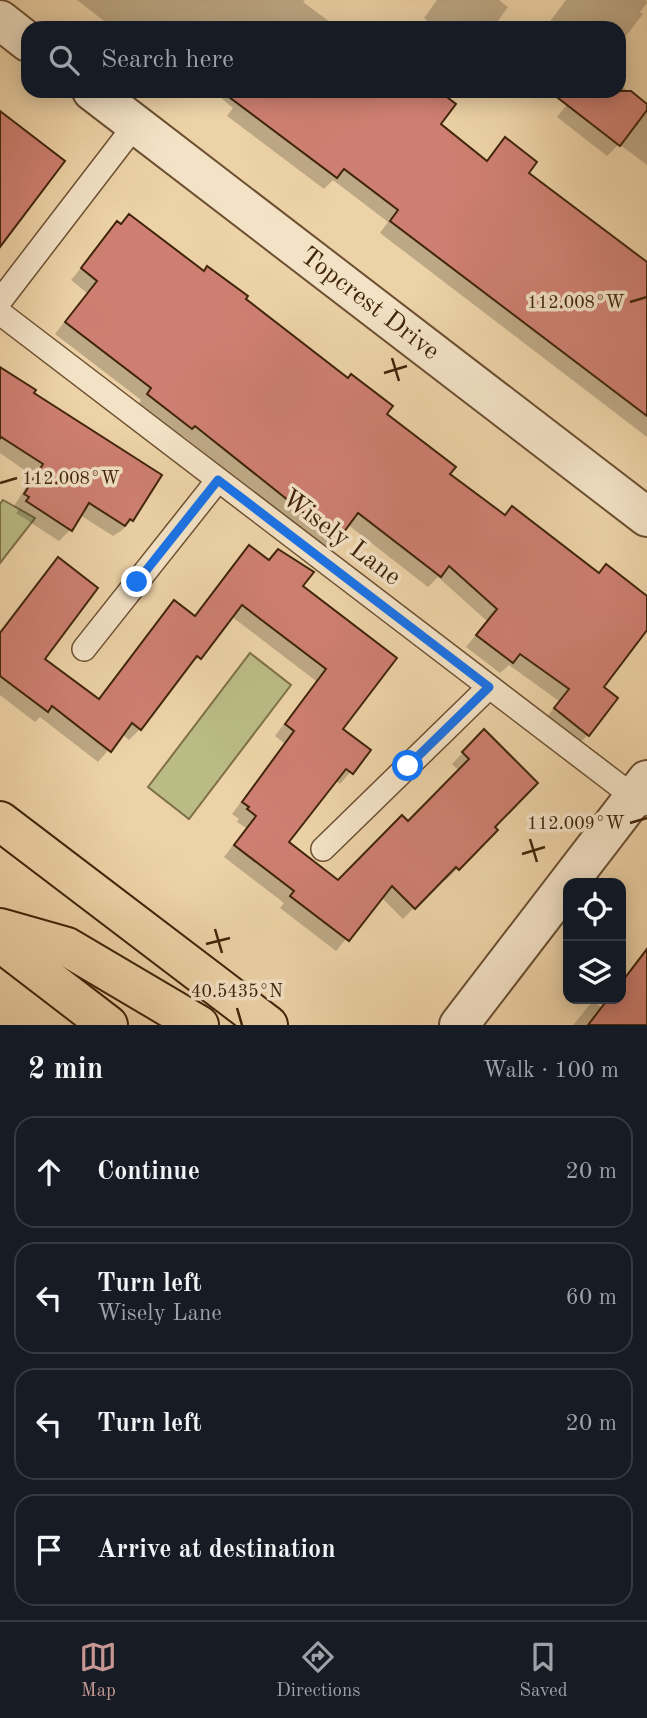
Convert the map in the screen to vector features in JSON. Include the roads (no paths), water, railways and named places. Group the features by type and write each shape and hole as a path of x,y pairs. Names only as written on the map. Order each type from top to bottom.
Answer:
{"main road":[{"path":"0,821 268,1025"},
{"path":"0,928 67,947 199,1025"},
{"path":"0,942 108,1025"}],"street":[{"path":"0,20 21,36"},
{"name":"Topcrest Drive","path":"101,98 647,517"},
{"path":"459,1025 643,795"}],"lane":[{"path":"0,300 136,124"},
{"name":"Wisely Lane","path":"0,313 489,687 643,795"},
{"path":"84,649 218,480"},
{"path":"323,849 489,687"}]}
